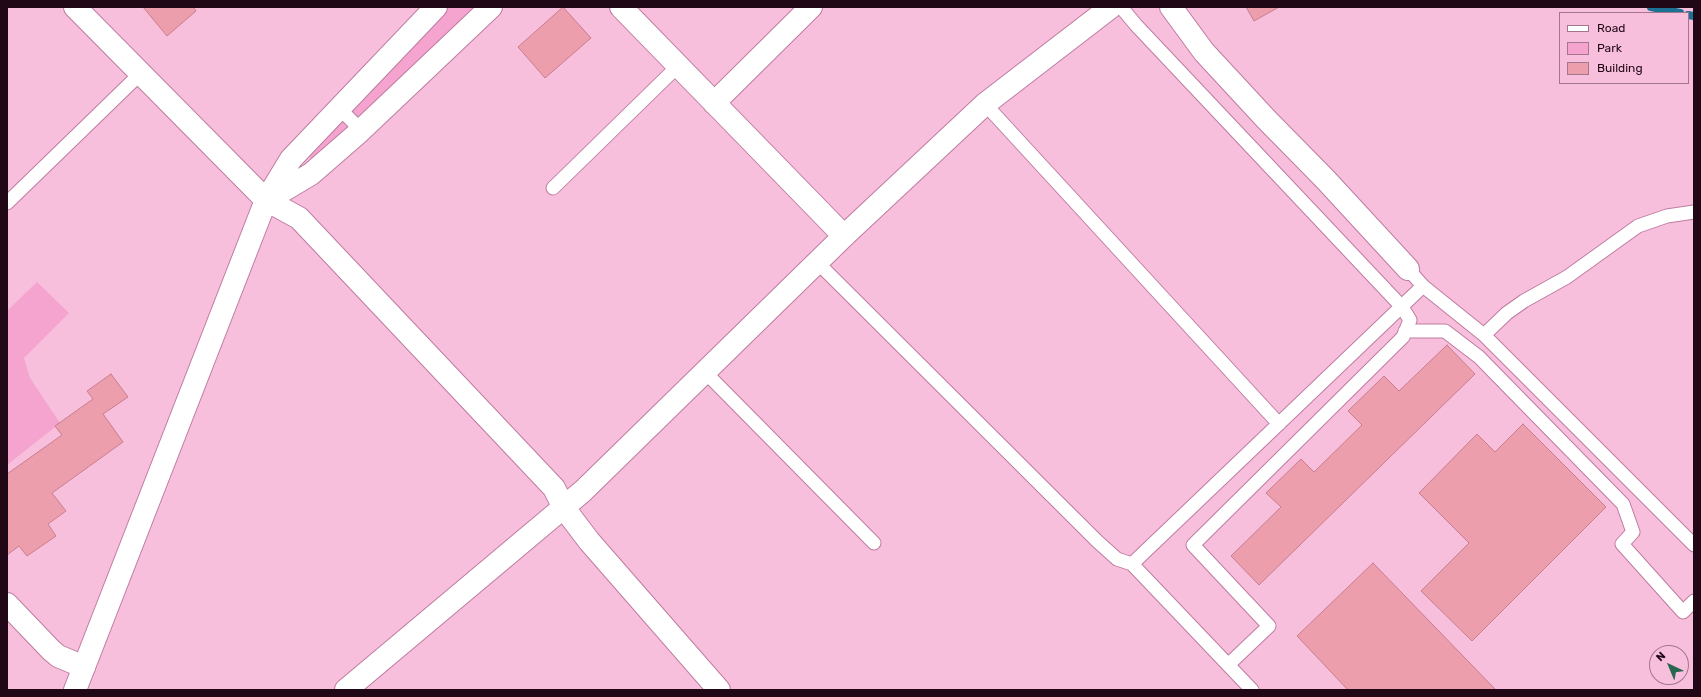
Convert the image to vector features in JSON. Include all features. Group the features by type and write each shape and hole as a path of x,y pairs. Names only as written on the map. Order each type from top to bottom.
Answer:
{"street":[{"path":"75,7 266,200 299,218 554,488 564,508 589,541 719,690"},
{"path":"75,690 266,200 291,159 436,7"},
{"path":"266,200 311,174 361,130 491,7"},
{"path":"621,7 844,236"},
{"path":"714,103 811,7"},
{"path":"346,690 583,491 844,236 986,104 1111,7"},
{"path":"1171,7 1204,52 1408,269"},
{"path":"7,604 58,656 84,667"}],"lane":[{"path":"1121,7 1402,307 1410,320 1403,336 1193,545 1269,626 1228,665"},
{"path":"553,188 678,66"},
{"path":"7,203 141,73"},
{"path":"986,104 1279,424"},
{"path":"339,108 361,130"},
{"path":"1484,335 1507,313 1524,301 1568,277 1638,226 1667,216 1694,212"},
{"path":"817,262 1097,541 1117,559 1132,564 1252,690"},
{"path":"1408,269 1423,286 1484,335 1694,545"},
{"path":"1132,564 1423,286"},
{"path":"1405,331 1445,331 1479,357 1623,504 1634,532 1622,544 1683,612 1694,601"},
{"path":"705,372 874,543"}],"green space":[{"path":"445,7 482,7 362,122 349,108"},
{"path":"339,118 353,131 317,165 306,153"},
{"path":"37,282 69,313 24,358 30,378 60,423 7,465 7,311"}],"building":[{"path":"143,7 193,7 196,11 167,36"},
{"path":"563,7 591,38 545,78 518,47"},
{"path":"1246,7 1279,7 1254,21"},
{"path":"1447,345 1475,374 1259,585 1231,556 1281,507 1266,493 1301,459 1314,472 1362,425 1348,411 1384,376 1399,391"},
{"path":"111,374 128,397 103,414 123,442 52,493 66,511 48,524 56,536 27,556 19,546 7,555 7,474 62,435 55,426 93,399 87,391"},
{"path":"1523,424 1606,507 1472,641 1421,591 1469,543 1419,493 1477,434 1495,452"},
{"path":"1373,563 1496,690 1348,690 1297,636"}],"waterway":[{"path":"1651,7 1675,12"},
{"path":"1689,15 1694,16"}]}
